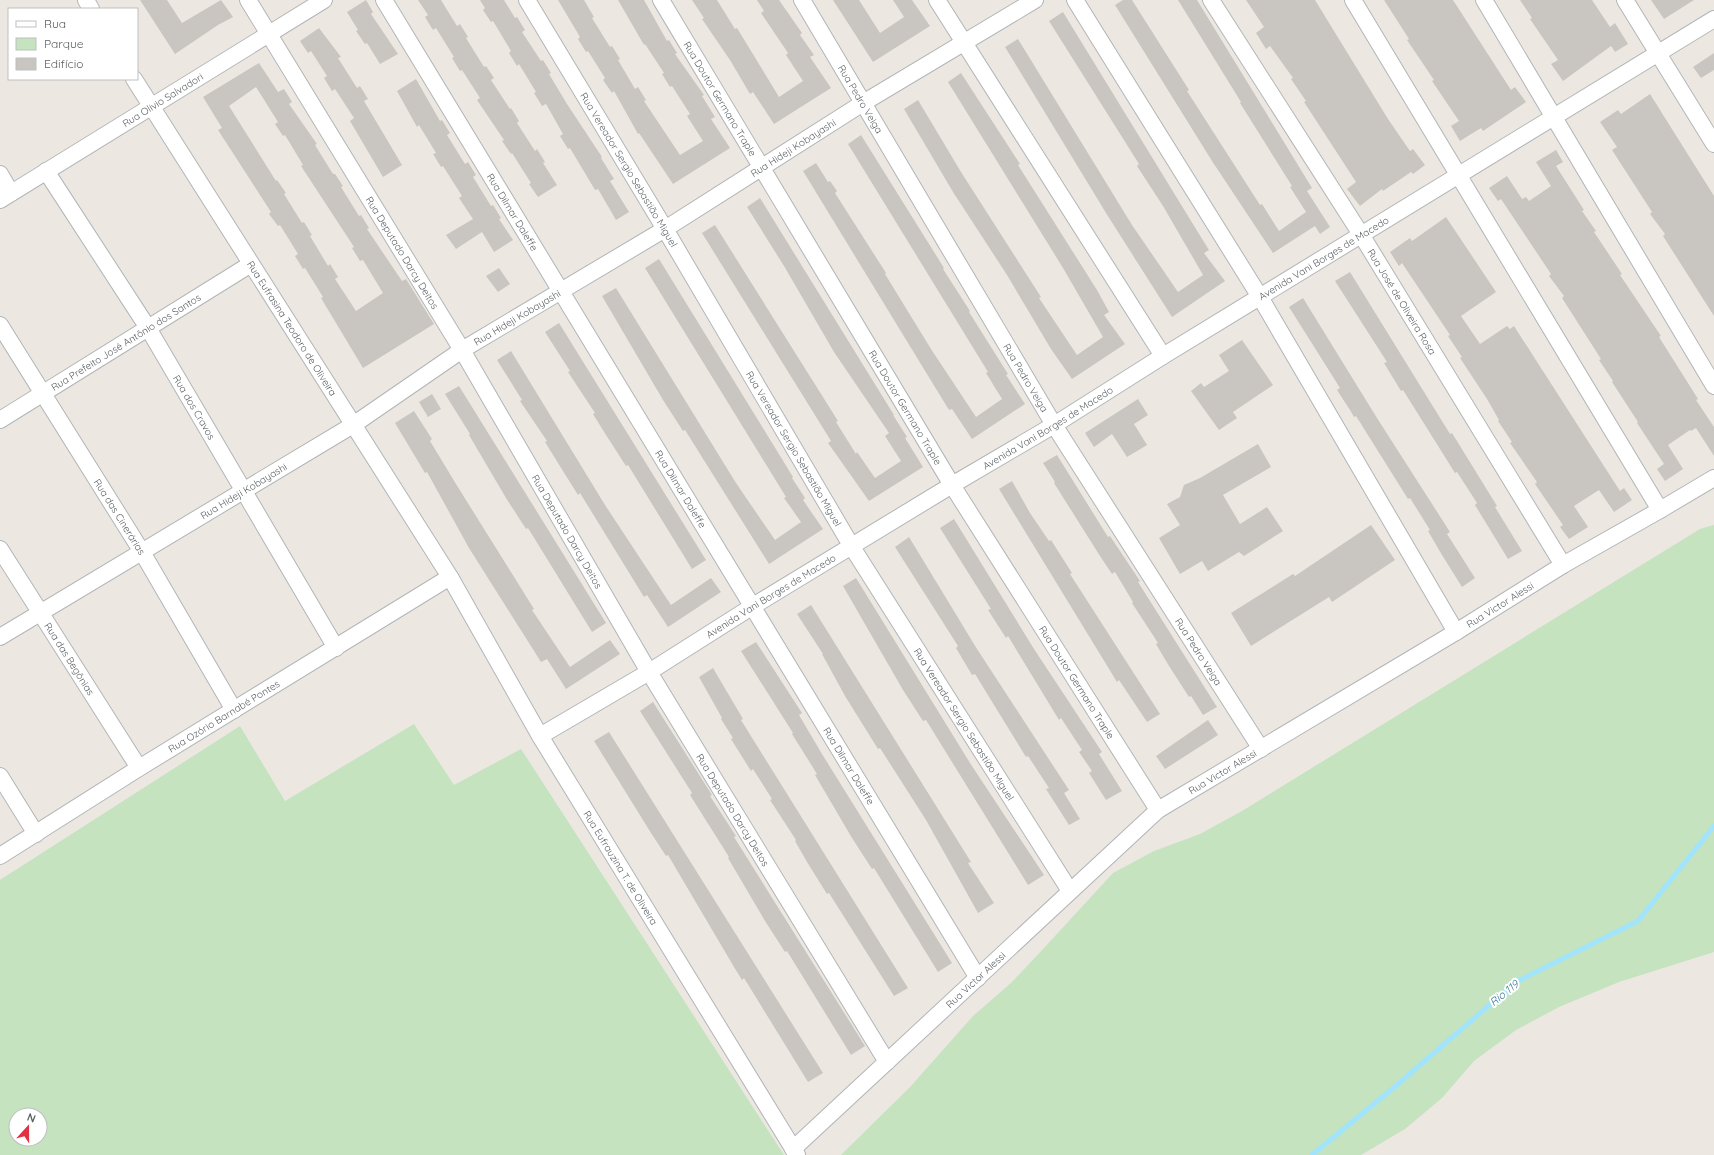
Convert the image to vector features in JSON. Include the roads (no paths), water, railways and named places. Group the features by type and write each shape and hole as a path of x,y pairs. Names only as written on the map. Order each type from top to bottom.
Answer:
{"street":[{"name":"Rua Deputado Darcy Deitos","path":"248,0 462,350 649,672 887,1062"},
{"name":"Rua Olivio Salvadori","path":"6,196 324,0"},
{"name":"Rua Dilmar Daleffe","path":"384,0 978,978"},
{"name":"Rua Vereador Sergio Sebastião Miguel","path":"527,0 666,229 852,547 1070,891"},
{"name":"Rua Doutor Germano Traple","path":"661,0 760,169 952,485 1158,810"},
{"name":"Rua Pedro Veiga","path":"802,0 1054,425 1261,749"},
{"path":"937,0 1163,356"},
{"name":"Rua Hideji Kobayashi","path":"0,637 353,425 462,350 666,229 863,103 964,44 1035,0"},
{"path":"1075,0 1260,297 1456,632"},
{"name":"Rua José de Oliveira Rosa","path":"1211,0 1362,236 1563,565"},
{"path":"1353,0 1660,510"},
{"path":"1484,0 1714,386"},
{"path":"1624,0 1714,144"},
{"name":"Avenida Vani Borges de Macedo","path":"540,736 649,672 753,606 1054,425 1163,356 1362,236 1714,19"},
{"name":"Rua Eufrasina Teodoro de Oliveira","path":"135,80 450,577"},
{"name":"Rua dos Cravos","path":"46,171 148,328 336,648"},
{"path":"0,174 6,196"},
{"name":"Rua Prefeito José Antônio dos Santos","path":"0,420 251,264"},
{"name":"Rua das Cinerárias","path":"0,325 142,552 234,710"},
{"name":"Rua Victor Alessi","path":"795,1152 887,1062 1158,810 1456,632 1563,565 1714,478"},
{"name":"Rua das Begônias","path":"0,549 139,768"},
{"name":"Rua Ozório Barnabé Pontes","path":"0,856 139,768 450,577"},
{"name":"Rua Eufrauzina T. de Oliveira","path":"450,577 540,736 795,1152"},
{"path":"0,776 36,834"}],"waterway":[{"name":"Rio 119","path":"1312,1155 1397,1085 1516,982 1638,921 1714,826"}]}
